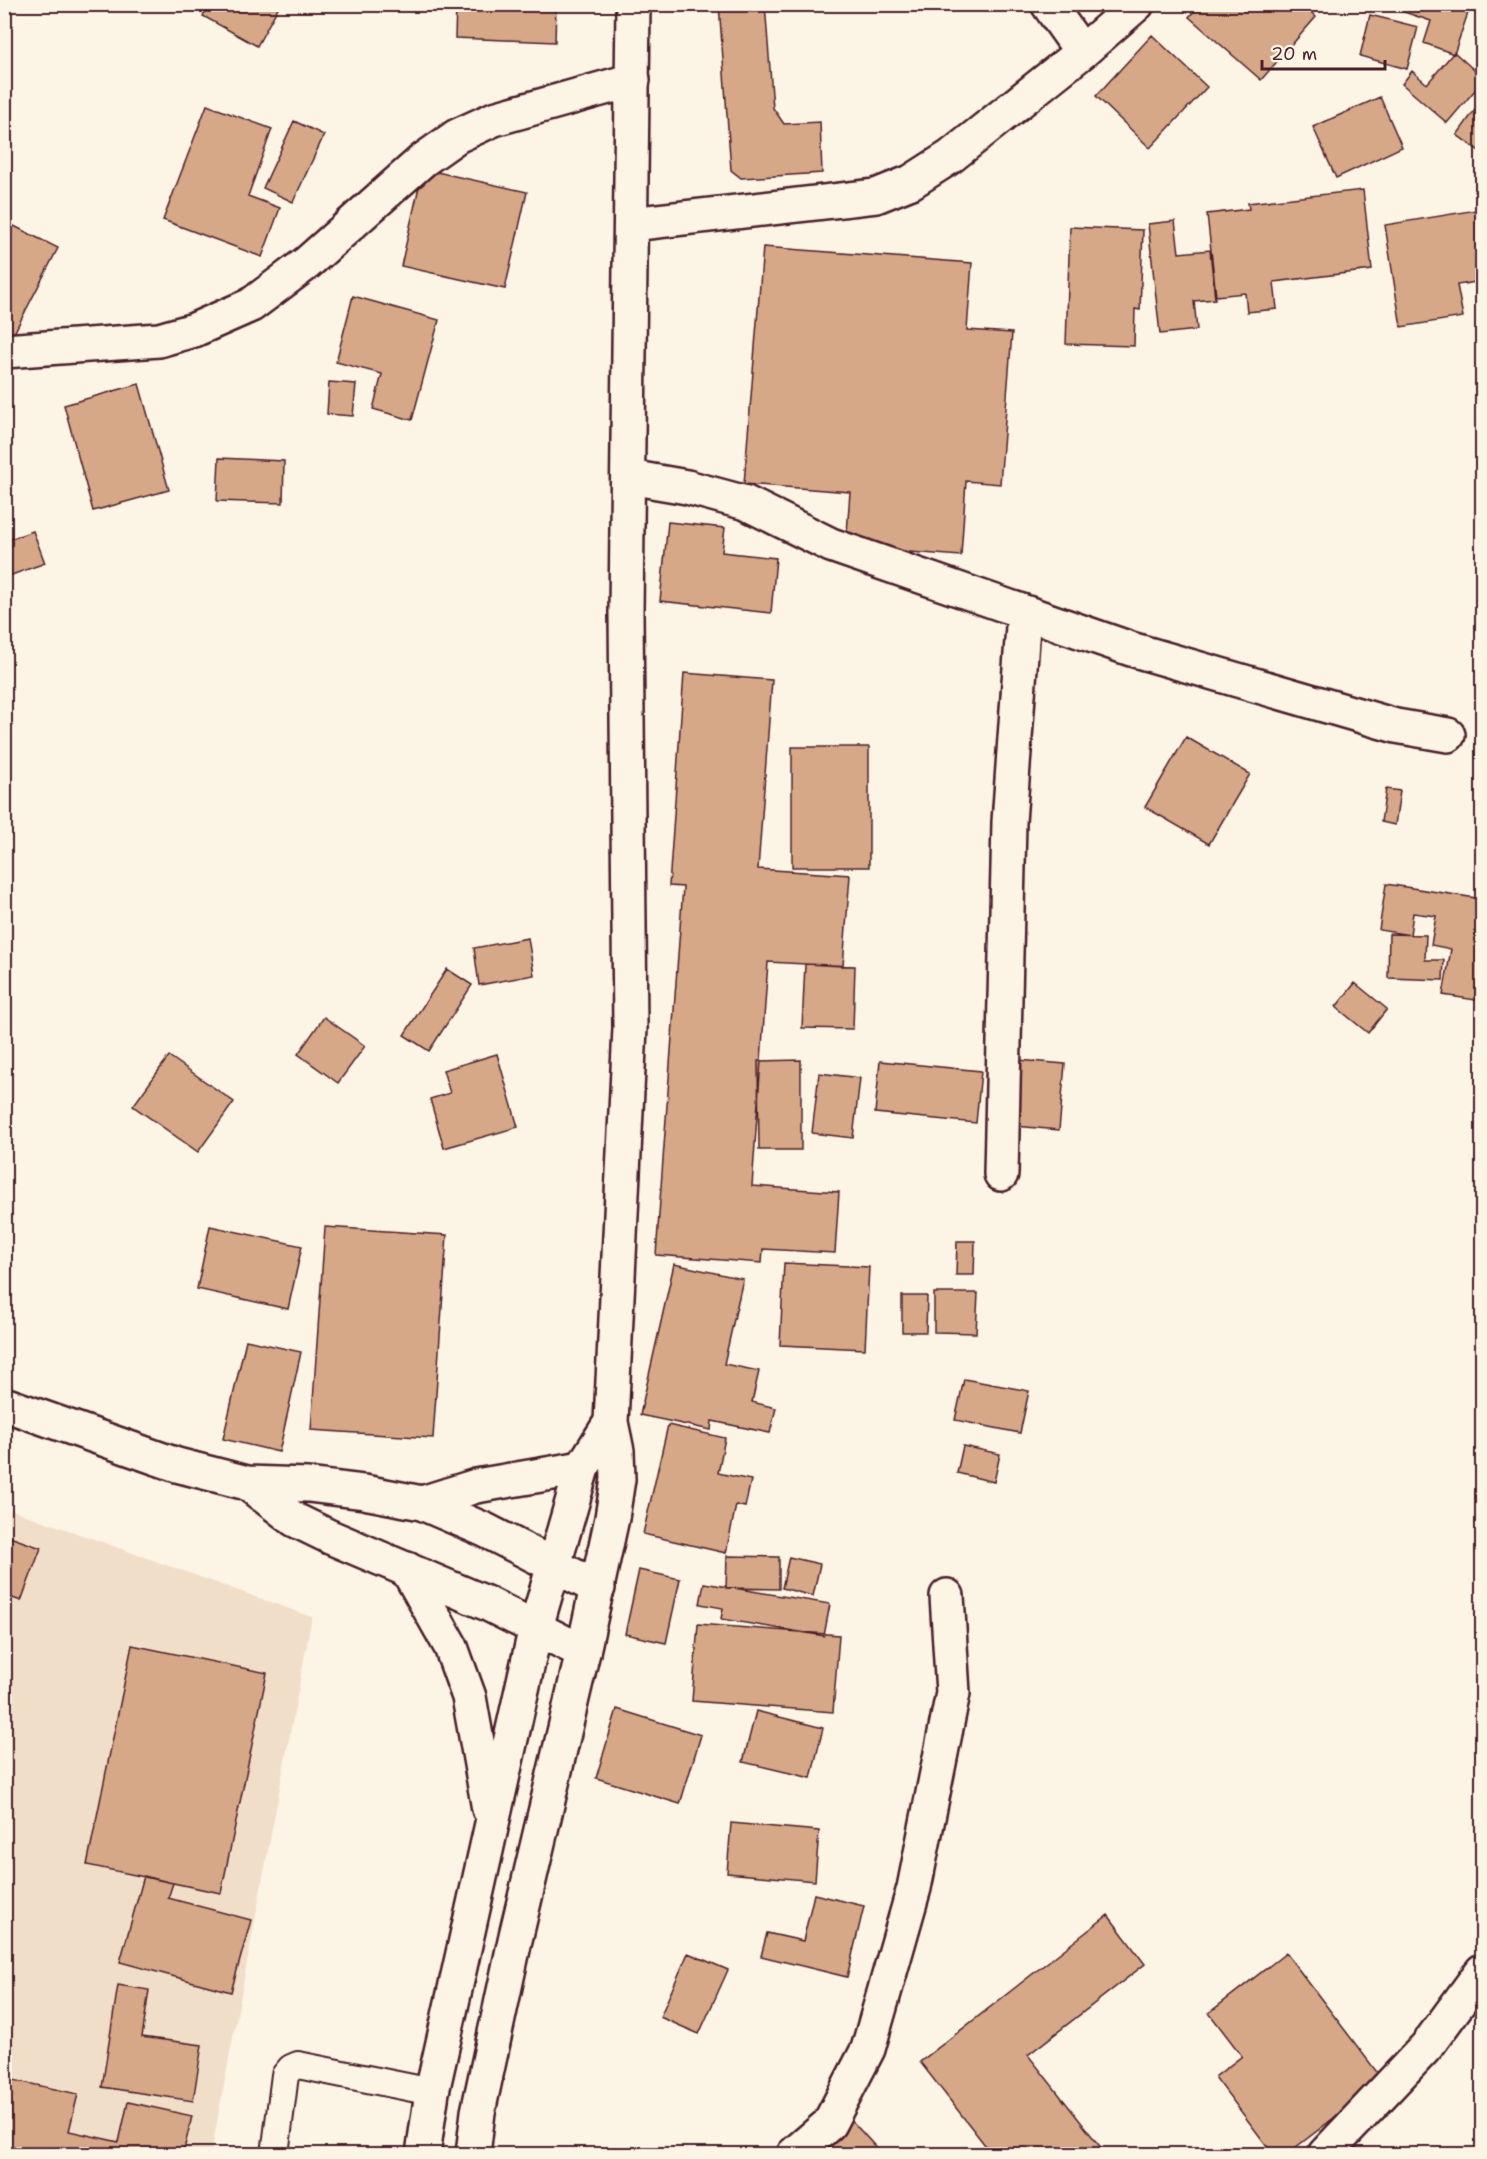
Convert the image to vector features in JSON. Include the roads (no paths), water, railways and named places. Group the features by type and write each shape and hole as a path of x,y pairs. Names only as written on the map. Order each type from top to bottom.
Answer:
{"street":[{"path":"473,2154 478,2112 515,1940 598,1588 618,1479 617,1451 611,1422 630,1028 626,613 633,4"},
{"path":"1048,4 1082,52"},
{"path":"631,224 876,195 911,182 950,157 1082,52 1137,4"},
{"path":"4,351 159,340 194,330 251,305 307,263 423,160 457,136 494,119 633,80"},
{"path":"629,477 687,487 746,503 831,545 1131,650 1396,726 1448,735"},
{"path":"1001,1174 1009,822 1024,612"},
{"path":"4,1404 177,1465 247,1483 308,1485 364,1492 422,1503 485,1530 598,1588"},
{"path":"423,2154 432,2092 536,1627 582,1468 611,1422"},
{"path":"422,1503 476,1486 582,1468"},
{"path":"247,1483 295,1520 488,1604 583,1652"},
{"path":"407,1569 451,1647 470,1697 492,1824"},
{"path":"794,2154 829,2124 868,2049 911,1899 953,1693 947,1596"},
{"path":"1325,2154 1427,2046 1482,1971"}],"lane":[{"path":"275,2154 285,2075 291,2068 298,2065 432,2092"}]}
